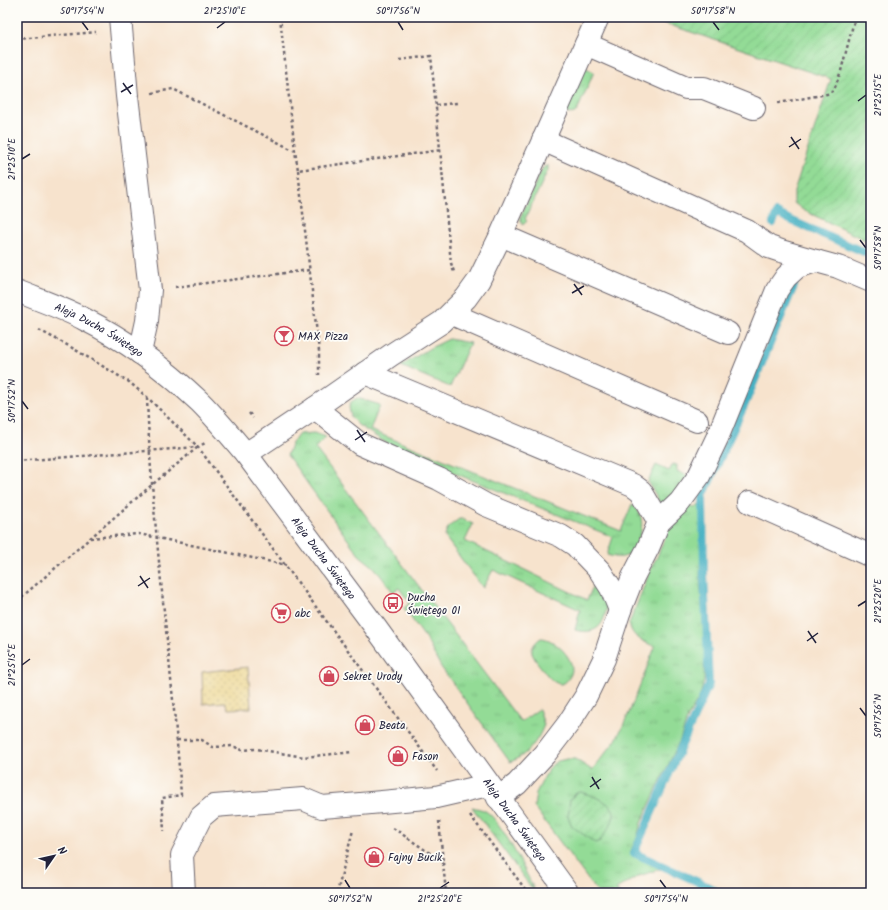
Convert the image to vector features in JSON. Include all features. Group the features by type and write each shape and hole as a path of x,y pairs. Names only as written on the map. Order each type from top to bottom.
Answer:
{"street":[{"path":"120,17 127,96 150,290 140,353"},
{"path":"246,454 442,322 452,314 466,298 479,280 501,235 598,17"},
{"path":"586,44 686,88 704,88 754,108"},
{"path":"543,140 747,231 769,247 816,262 838,267 871,281"},
{"path":"501,235 728,333"},
{"path":"184,893 182,855 201,817 214,806 303,799 322,807 493,791 517,784 568,724 586,696 604,659 620,610 633,577 659,522 680,502 699,476 718,436 777,290 786,277 797,268 816,262"},
{"name":"Aleja Ducha Świętego","path":"17,291 84,319 118,338 173,379 200,403 246,454 373,624 568,893"},
{"path":"452,314 697,421"},
{"path":"365,373 634,485 641,491 659,522"},
{"path":"315,408 360,444 438,479 486,505 560,536 575,545 600,571 611,588 620,610"},
{"path":"750,502 871,556"}],"path":[{"path":"280,17 319,352 319,375"},
{"path":"754,108 827,94 834,90 841,71 856,17"},
{"path":"17,39 101,32"},
{"path":"399,60 431,56 451,263"},
{"path":"127,96 173,89 295,151"},
{"path":"436,104 457,103"},
{"path":"298,170 441,150"},
{"path":"150,290 309,270"},
{"path":"34,327 70,346 122,378 147,397 198,447 286,565 445,795 528,893"},
{"path":"147,397 149,451 153,484 156,537 177,740 181,795 162,798 165,838"},
{"path":"17,601 153,484 198,447 209,440"},
{"path":"17,461 198,447"},
{"path":"90,538 139,534 286,565"},
{"path":"177,740 202,740 213,747 234,746 242,750 256,749 304,757 353,752"},
{"path":"445,795 443,862 446,893"},
{"path":"337,893 360,804 443,862"}],"green space":[{"path":"646,17 871,17 871,243 803,210 794,203 794,191 831,79"},
{"path":"584,67 594,72 577,111 571,114 564,112"},
{"path":"548,165 548,170 525,219 527,221 523,225 521,216 541,171"},
{"path":"449,339 470,343 450,387 401,366 430,348"},
{"path":"357,398 380,405 370,430 621,531 632,504 639,513 642,522 641,533 633,552 623,557 607,555 613,537 397,450 358,425 351,417 349,407 351,402"},
{"path":"314,433 326,437 315,448 521,722 539,709 544,725 539,737 522,756 510,762 441,667 426,639 404,608 410,603 399,588 393,592 374,567 359,555 287,455 292,443 299,434"},
{"path":"673,464 677,465 677,471 688,476 665,505 660,503 648,481 656,465 669,471"},
{"path":"702,502 700,579 705,641 704,681 700,696 688,717 680,740 641,823 637,838 630,853 663,868 639,876 616,889 619,893 598,893 534,807 536,793 548,770 553,764 558,761 575,759 592,770 616,740 629,713 655,647 642,641 636,636 629,624 668,530 689,505 694,508"},
{"path":"459,519 473,524 465,541 587,600 595,582 606,602 606,612 602,623 596,629 589,631 575,630 580,610 493,570 483,588 445,537 448,528"},
{"path":"541,638 546,639 558,646 568,656 572,668 571,674 565,683 561,684 550,679 534,658 532,653 533,646"},
{"path":"581,792 602,800 614,811 614,816 610,826 600,841 595,843 572,826 568,817 570,799 576,793"},
{"path":"472,807 482,809 487,812 500,826 519,859 534,889 533,890"}],"sand":[{"path":"248,667 251,708 228,709 225,702 203,704 202,672"}],"waterway":[{"path":"773,223 777,213 871,255"},
{"path":"720,893 634,853 709,684 704,574 703,496 745,404 794,286"}],"place":[{"name":"MAX Pizza","path":"284,336"},
{"name":"Ducha Świętego 01","path":"393,603"},
{"name":"abc","path":"281,613"},
{"name":"Sekret Urody","path":"329,676"},
{"name":"Beata","path":"365,725"},
{"name":"Fason","path":"398,756"},
{"name":"Fajny Bucik","path":"374,857"}]}
